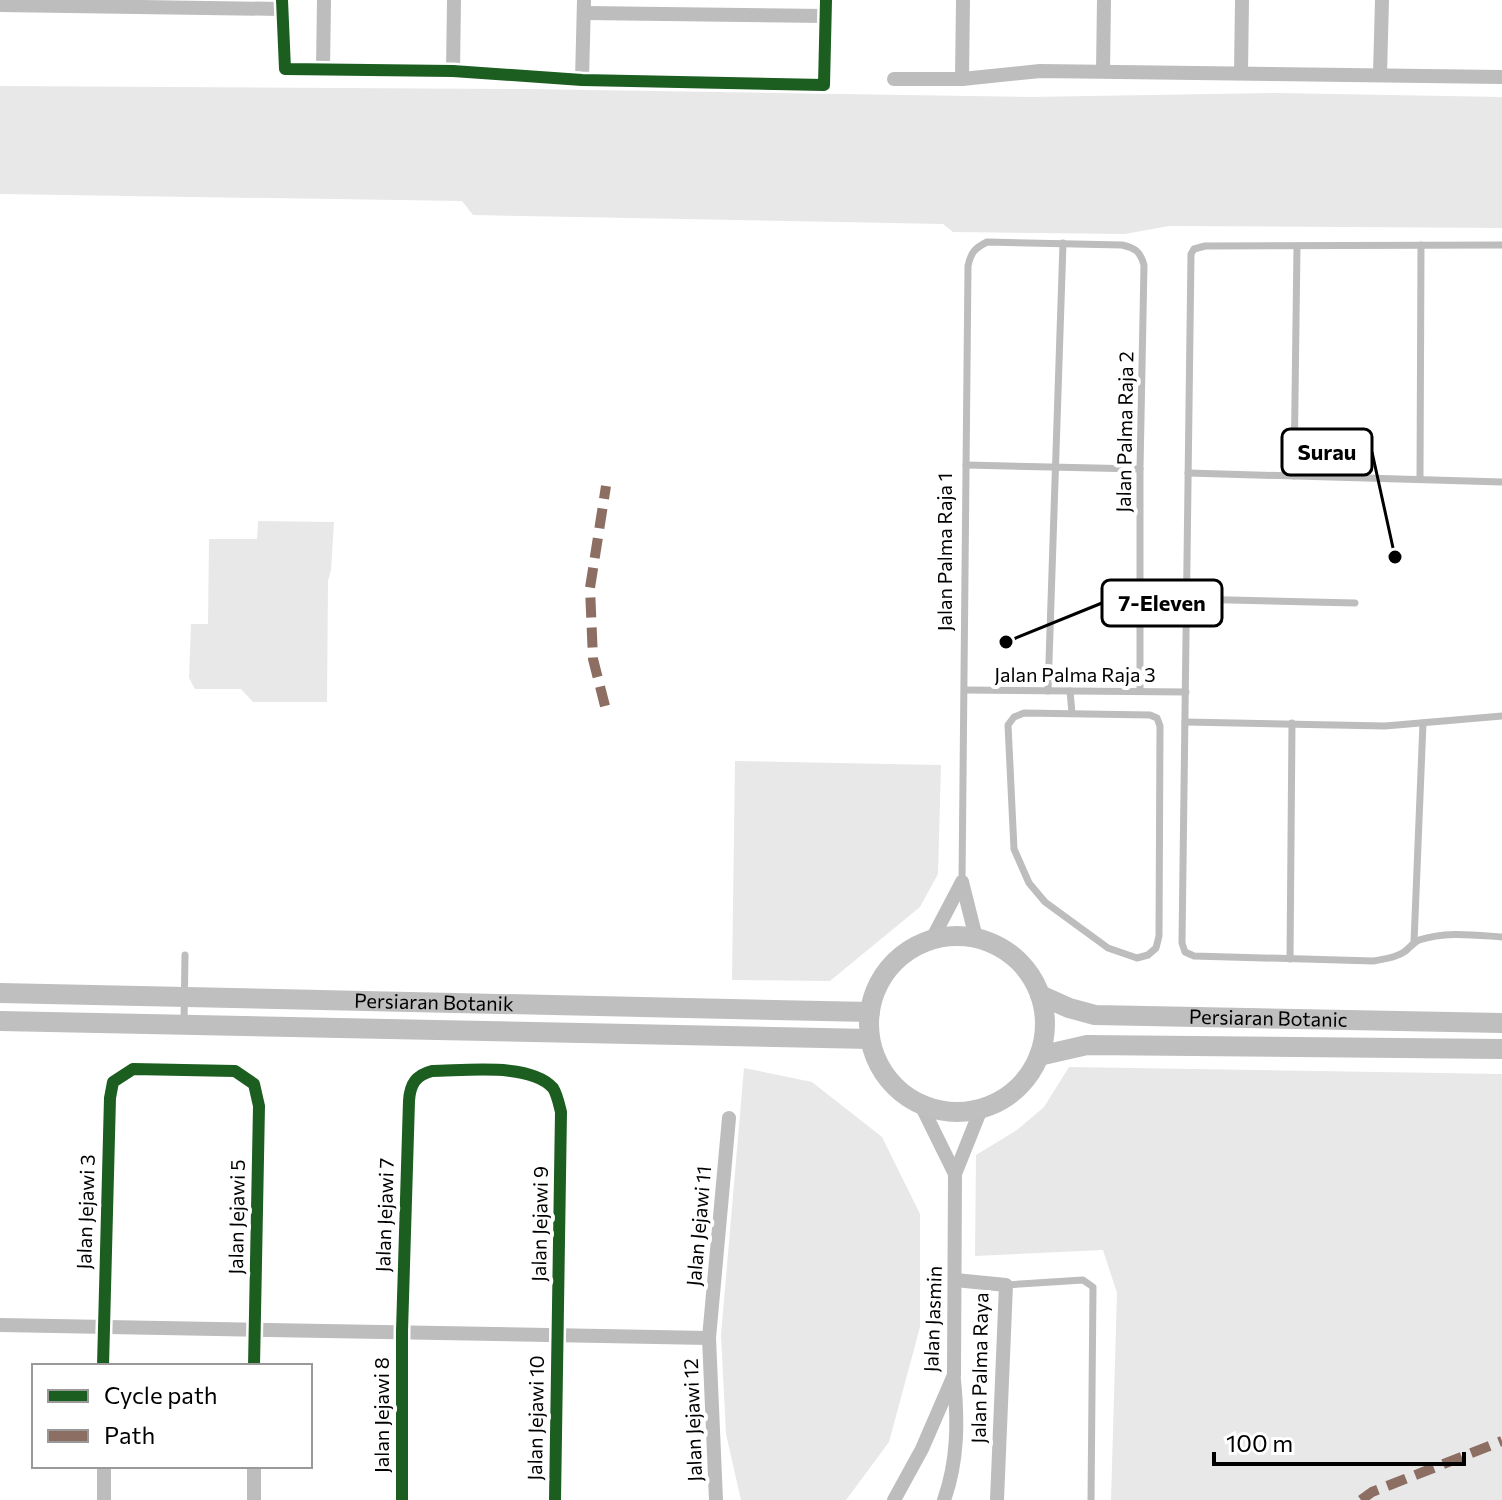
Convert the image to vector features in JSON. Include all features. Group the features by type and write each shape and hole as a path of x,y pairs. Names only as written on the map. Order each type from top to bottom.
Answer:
{"main road":[{"path":"954,936 976,938 997,946 1015,958 1030,975 1040,995 1044,1036 1039,1056 1025,1080 1005,1098 981,1109 961,1113 941,1111 906,1097 882,1071 870,1039 870,1012 877,988 890,966 910,950 932,939 954,936"},
{"name":"Persiaran Botanik","path":"0,993 870,1012"},
{"name":"Persiaran Botanic","path":"1040,995 1095,1015 1502,1023"},
{"path":"0,1021 870,1039"},
{"name":"Persiaran Botanic","path":"1039,1056 1087,1045 1502,1049"}],"street":[{"path":"323,70 324,0"},
{"path":"453,71 454,0"},
{"path":"0,5 282,5 285,69 453,71 582,80 824,85 826,0"},
{"path":"962,79 963,0"},
{"path":"1103,71 1104,0"},
{"path":"1241,72 1242,0"},
{"path":"1380,74 1382,0"},
{"path":"582,80 584,7 826,16"},
{"path":"894,79 962,79 1040,71 1502,77"},
{"path":"962,882 976,938"},
{"name":"Jalan Palma Raja 1","path":"932,939 962,882"},
{"name":"Jalan Jejawi 5","path":"110,1098 113,1082 133,1069 235,1071 254,1084 259,1106 254,1364"},
{"name":"Jalan Jejawi 9","path":"409,1101 412,1084 421,1074 432,1071 519,1071 539,1077 554,1090 561,1112 558,1336"},
{"name":"Jalan Jejawi 3","path":"103,1364 110,1098"},
{"name":"Jalan Jejawi 7","path":"402,1331 409,1101"},
{"name":"Jalan Jasmin","path":"921,1105 955,1174"},
{"name":"Jalan Jasmin","path":"894,1500 922,1449 954,1375 955,1174 981,1109"},
{"name":"Jalan Jejawi 11","path":"709,1338 729,1118"},
{"name":"Jalan Palma Raya","path":"955,1280 1006,1285 997,1500"},
{"path":"0,1325 709,1338"},
{"name":"Jalan Jejawi 8","path":"402,1331 402,1500"},
{"name":"Jalan Jejawi 10","path":"555,1500 558,1336"},
{"name":"Jalan Jejawi 12","path":"709,1338 716,1500"},
{"path":"944,1500 956,1445 958,1416 954,1375"},
{"path":"104,1468 104,1500"},
{"path":"254,1468 254,1500"}],"lane":[{"name":"Jalan Palma Raja 1","path":"962,882 970,255 987,242 1063,243"},
{"path":"1048,691 1063,243"},
{"name":"Jalan Palma Raja 2","path":"1063,243 1135,248 1144,265 1140,691"},
{"path":"1420,479 1421,245"},
{"path":"1502,245 1205,246 1194,249 1191,254 1182,943 1185,952 1194,956 1373,961 1403,953 1414,942 1456,934 1502,937"},
{"path":"1294,476 1297,246"},
{"path":"966,465 1140,469"},
{"path":"1188,473 1502,482"},
{"path":"1188,599 1355,603"},
{"name":"Jalan Palma Raja 3","path":"965,690 1186,692"},
{"path":"1070,691 1072,713"},
{"path":"1024,713 1072,713 1150,715 1157,718 1160,726 1159,936 1156,948 1148,955 1137,958 1108,948 1045,902 1029,883 1014,849 1008,725 1014,717 1024,713"},
{"path":"1185,722 1385,726 1502,716"},
{"path":"1290,959 1292,723"},
{"path":"1414,942 1423,723"},
{"path":"184,1025 185,955"},
{"path":"1006,1285 1083,1280 1093,1287 1091,1500"}],"shaded area":[{"path":"0,86 528,89 1029,97 1277,93 1502,97 1502,228 1169,226 1125,234 953,232 943,224 473,215 462,201 0,194"},
{"path":"258,521 334,522 328,581 327,702 253,702 241,689 195,689 189,678 191,624 208,624 209,539 257,539"},
{"path":"735,761 941,765 938,874 920,907 830,981 732,980"},
{"path":"1069,1067 1502,1074 1502,1500 1111,1500 1117,1293 1103,1250 975,1256 976,1155 1017,1130 1044,1107"},
{"path":"744,1068 812,1082 882,1137 920,1214 920,1327 889,1442 846,1500 741,1500 726,1434 721,1335"}],"marked path":[{"path":"605,706 593,659 590,588 606,486"},
{"path":"1361,1500 1372,1492 1502,1441"}],"cycle path":[{"path":"282,0 285,69 453,71 582,80 824,85 826,0"},
{"path":"103,1364 110,1098 113,1082 133,1069 235,1071 254,1084 259,1106 254,1364"},
{"path":"402,1500 402,1331 410,1095 412,1085 426,1073 478,1070 513,1071 543,1080 553,1088 561,1112 555,1500"}],"place":[{"name":"Surau","path":"1395,557"},
{"name":"7-Eleven","path":"1006,642"}]}
